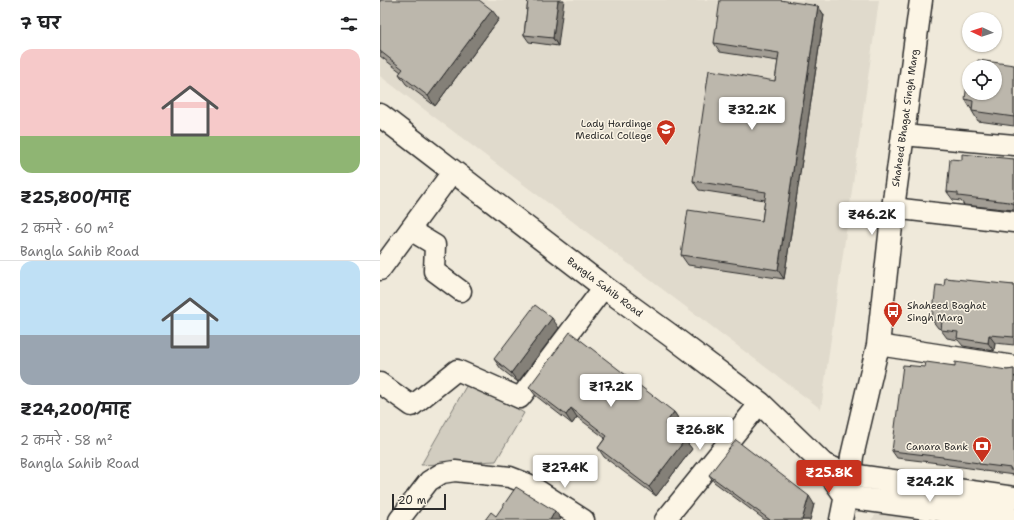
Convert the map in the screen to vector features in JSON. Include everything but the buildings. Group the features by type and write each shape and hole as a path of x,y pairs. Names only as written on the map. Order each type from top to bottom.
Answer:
{"street":[{"name":"Shaheed Bhagat Singh Marg","path":"841,520 850,475 852,456 878,345 892,208 921,0"},
{"name":"Bangla Sahib Road","path":"380,115 604,287 760,403 824,465 846,497"},
{"path":"903,135 1014,144"},
{"path":"380,270 453,171"},
{"path":"892,208 1014,222"},
{"path":"410,230 435,245 434,271 460,291"},
{"path":"380,383 412,406 457,370 520,398 604,287"},
{"path":"878,345 1014,366"},
{"path":"665,520 760,403"},
{"name":"Bangla Sahib Road","path":"824,465 850,475 1014,498"},
{"path":"399,520 429,481 442,473 455,471 510,477 528,484 584,520"},
{"path":"846,497 1014,520"}],"shaded area":[{"name":"Lady Hardinge Medical College","path":"380,0 879,0 821,409 380,76"},
{"path":"469,381 524,413 496,461 421,465"},
{"path":"880,510 959,520 871,520"}],"place":[{"name":"Lady Hardinge Medical College","path":"666,146"},
{"name":"Shaheed Baghat Singh Marg","path":"893,328"},
{"name":"Canara Bank","path":"982,463"}]}
